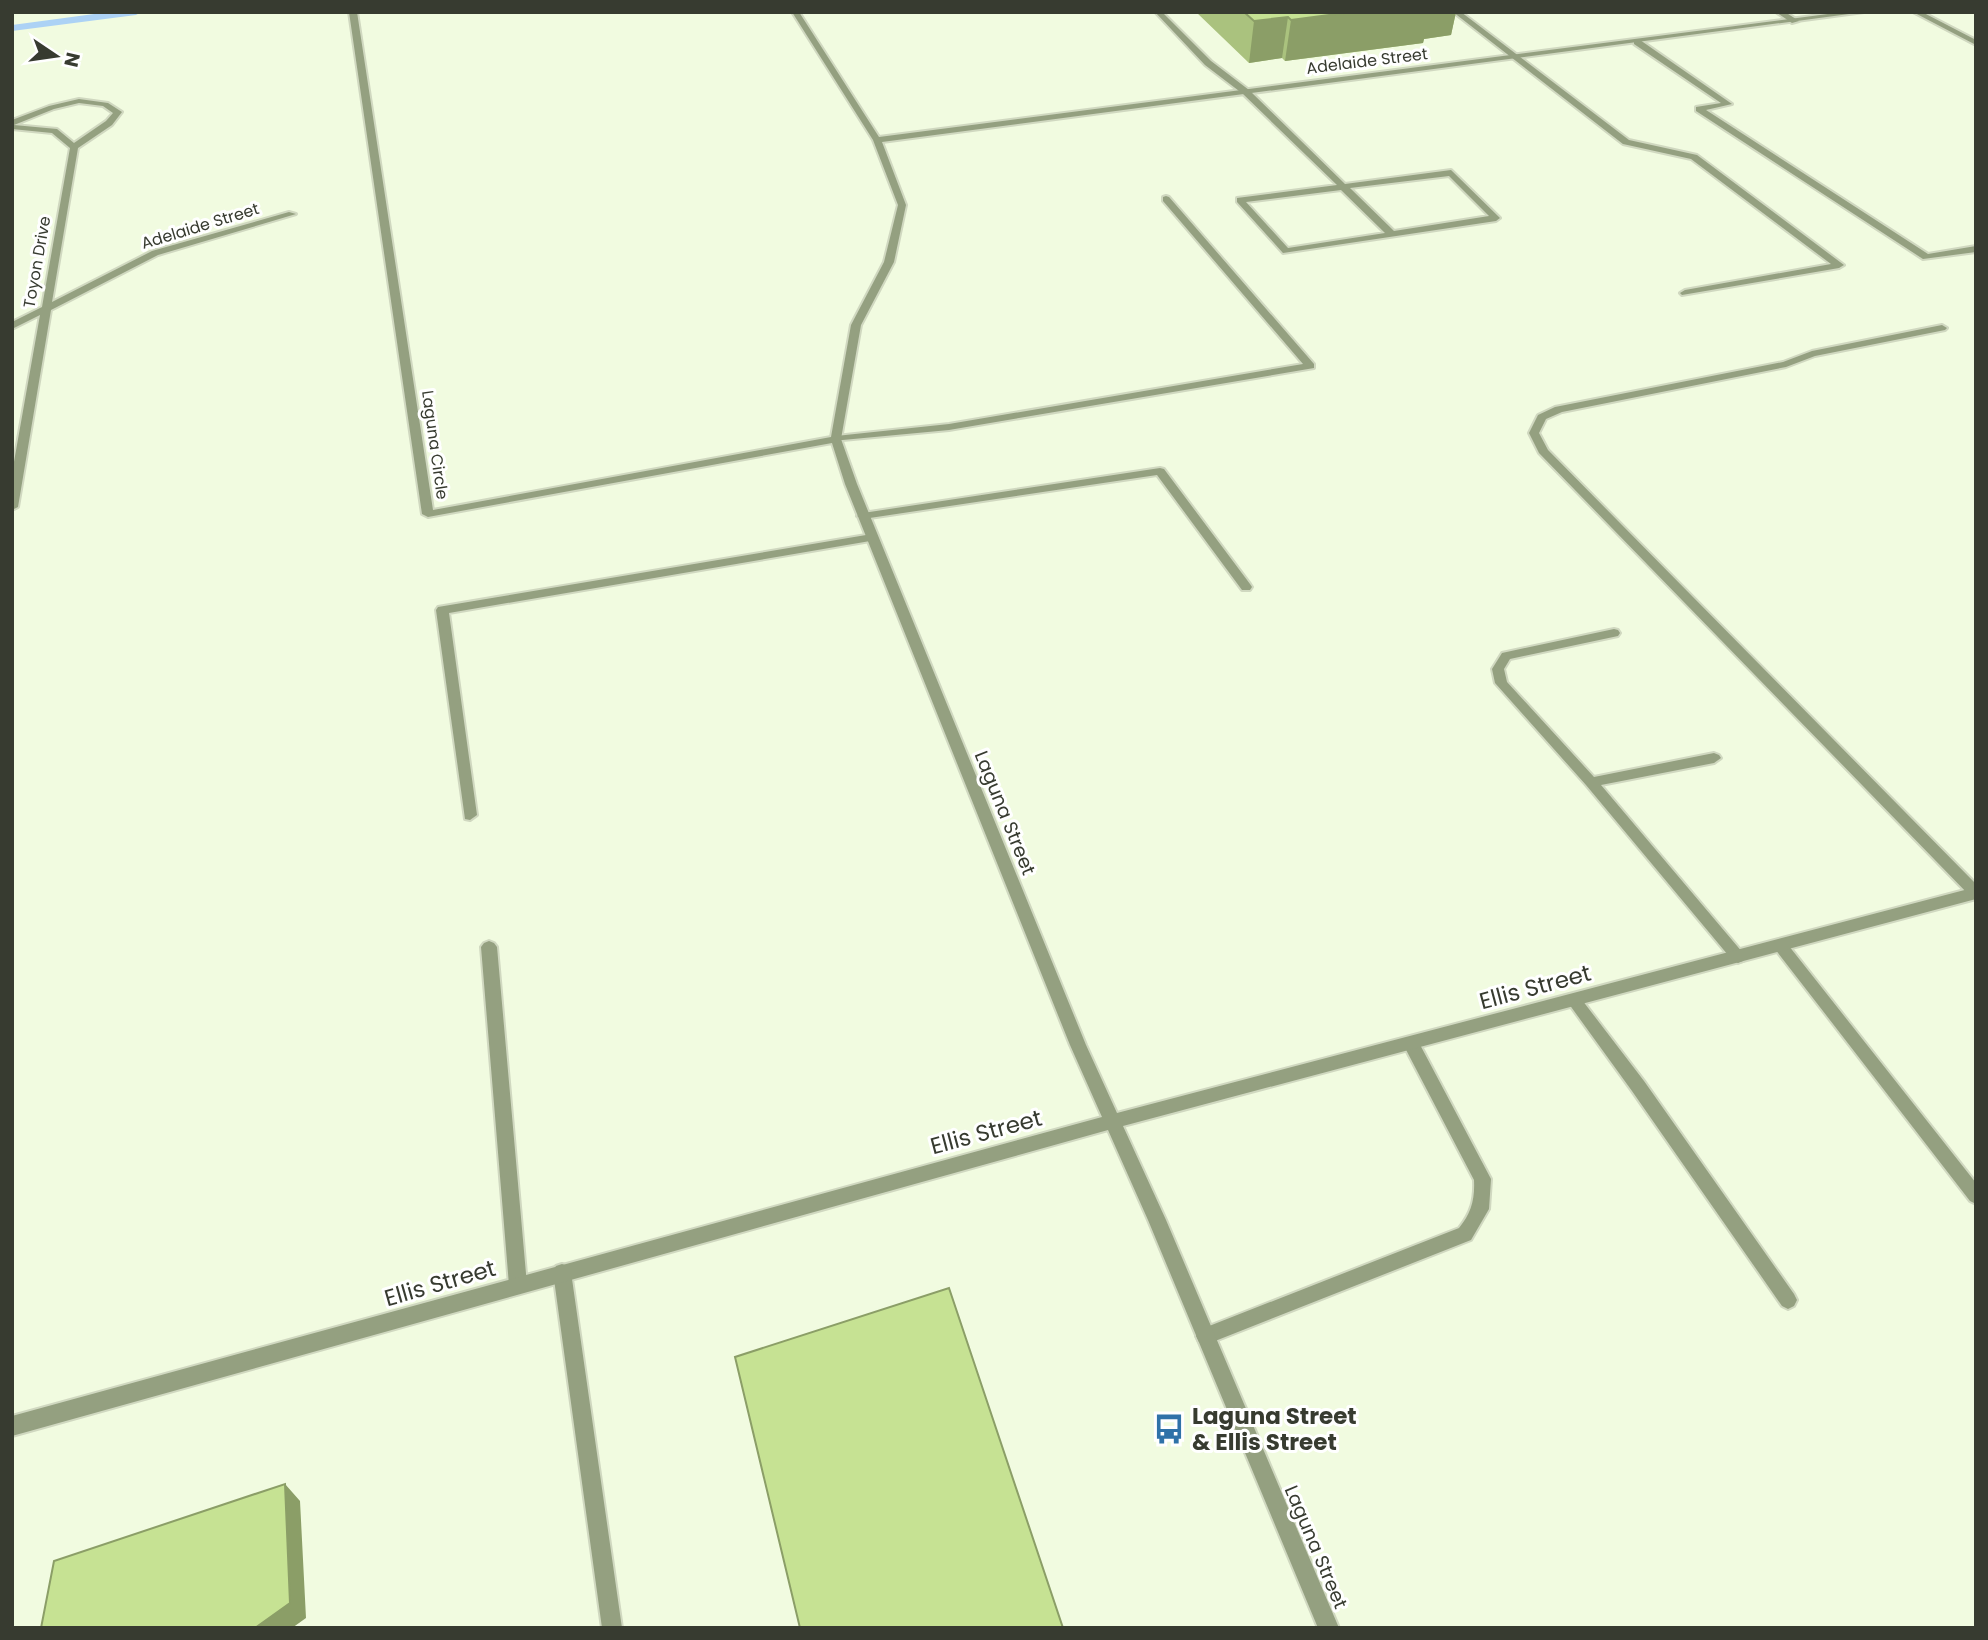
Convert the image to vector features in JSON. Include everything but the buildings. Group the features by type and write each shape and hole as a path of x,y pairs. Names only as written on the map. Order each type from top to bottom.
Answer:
{"street":[{"name":"Laguna Circle","path":"353,12 428,514 836,439"},
{"name":"Laguna Street","path":"795,12 877,140 902,205 889,262 856,325 836,439 863,516 1078,1045 1114,1121 1329,1628"},
{"path":"1158,12 1208,63 1246,92 1392,234"},
{"path":"1456,12 1626,142 1694,157 1839,265 1685,293"},
{"path":"1779,12 1794,21"},
{"name":"Adelaide Street","path":"877,140 1861,12"},
{"path":"1916,12 1976,43"},
{"path":"1636,42 1728,104 1699,109 1926,257 1976,249"},
{"path":"82,101 112,107 118,112 109,123 74,147 54,131 12,125 65,102 82,101"},
{"name":"Toyon Drive","path":"12,507 74,147"},
{"path":"1451,173 1496,218 1286,251 1240,200 1343,187 1451,173"},
{"path":"836,439 949,428 1310,366 1166,199"},
{"name":"Adelaide Street","path":"12,326 155,253 292,215"},
{"path":"1942,328 1812,354 1760,369 1559,409 1542,417 1534,433 1543,451 1976,893"},
{"path":"863,516 1160,471 1246,587"},
{"path":"470,815 442,610 872,538"},
{"path":"1614,634 1506,656 1498,669 1501,683 1591,782 1738,957"},
{"path":"1591,782 1714,758"},
{"name":"Ellis Street","path":"12,1426 1114,1121 1976,893"},
{"path":"1780,945 1976,1196"},
{"path":"489,947 518,1285"},
{"path":"1574,1000 1638,1086 1788,1300"},
{"path":"1205,1336 1465,1234 1477,1219 1485,1199 1482,1179 1411,1044"},
{"path":"562,1272 612,1628"}],"waterway":[{"path":"12,28 136,12"}],"place":[{"name":"Laguna Street & Ellis Street","path":"1169,1429"}]}
